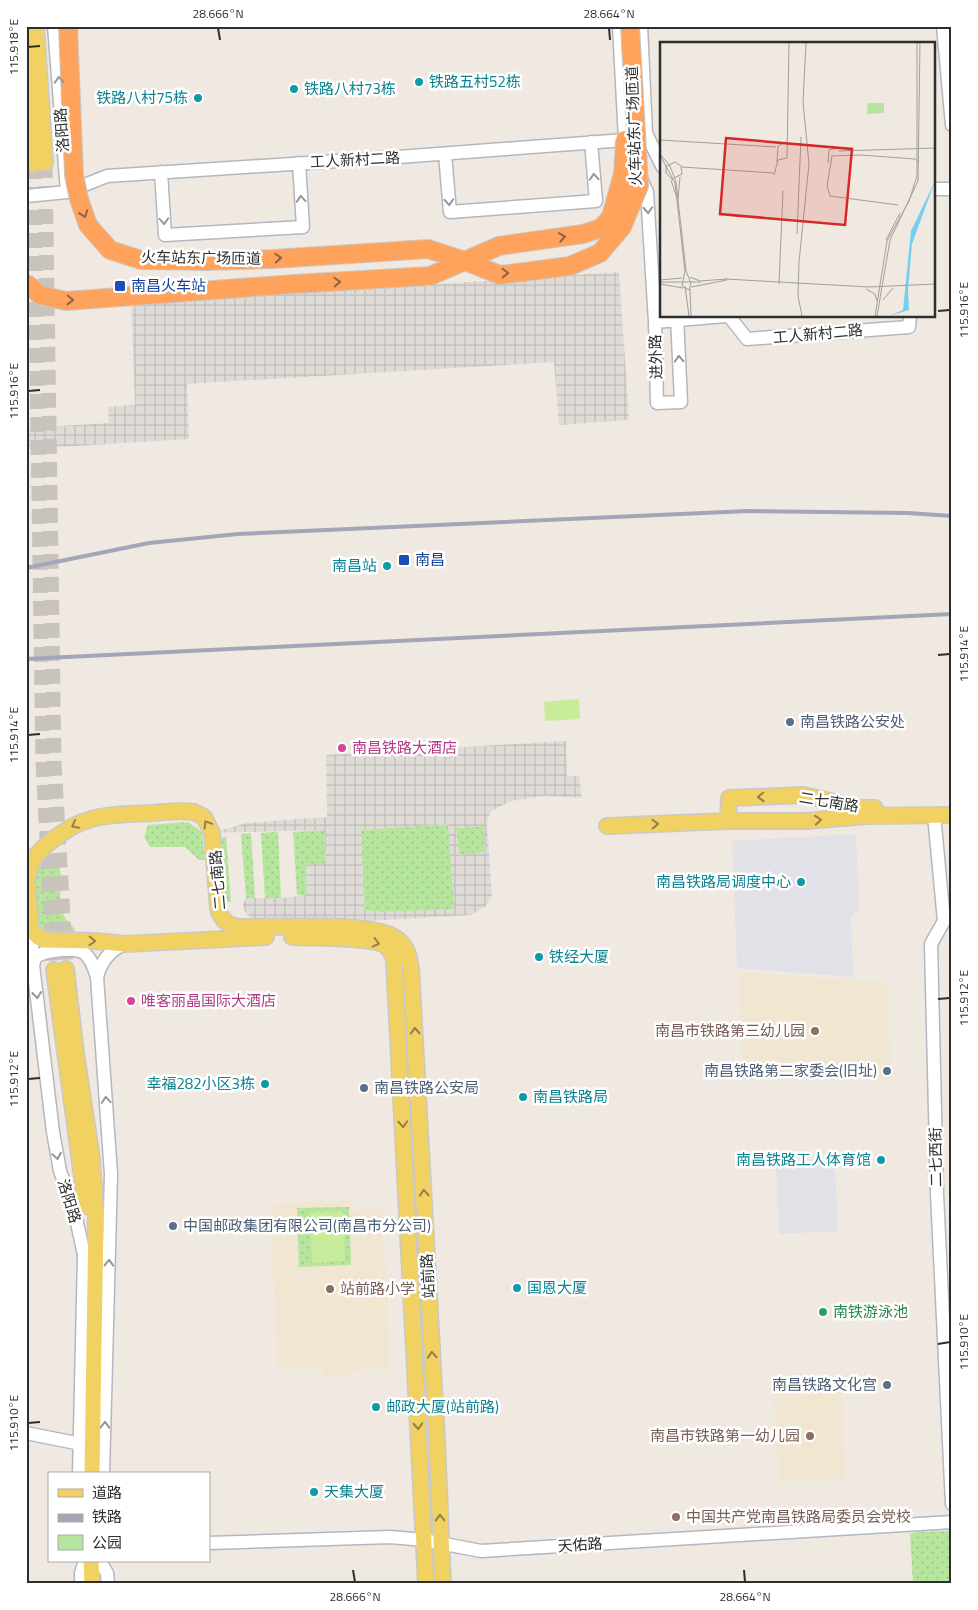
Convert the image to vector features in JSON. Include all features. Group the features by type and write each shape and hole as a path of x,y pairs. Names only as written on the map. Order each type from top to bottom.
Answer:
{"highway":[{"name":"火车站东广场匝道","path":"68,26 74,175 79,200 88,225 110,250 141,260 207,261 273,259 428,249 500,275 570,266 600,253 622,227 639,186 630,26"},
{"name":"火车站东广场匝道","path":"26,283 40,295 66,301 430,276 499,246 583,234 601,228 611,217 616,200 623,174 625,140"}],"main road":[{"name":"洛阳路","path":"26,52 39,164 36,26"},
{"name":"二七南路","path":"728,821 729,798 803,795 861,808 952,806"},
{"name":"二七南路","path":"27,873 32,859 46,846 66,829 91,818 109,815 194,812 204,817 212,833 218,908 224,922 239,927 317,927 382,932 396,938 405,947 411,968"},
{"name":"二七南路","path":"606,826 728,821 806,821 867,816 952,815"},
{"path":"26,847 46,846"},
{"path":"27,873 31,929 38,937 45,940 125,944 291,937 350,940 384,945 393,956 395,970 411,968"},
{"name":"站前路","path":"411,968 443,1584"},
{"name":"洛阳路","path":"85,1472 82,1445 90,1256 60,969 76,1053 92,1159 96,1217 92,1472"},
{"name":"站前路","path":"395,970 426,1584"},
{"path":"91,1562 92,1584"}],"street":[{"name":"洛阳路","path":"54,26 67,192"},
{"name":"进外路","path":"619,26 625,140 647,192 655,322 657,403 681,402 677,318"},
{"path":"641,26 646,133 660,162"},
{"path":"943,26 952,125"},
{"name":"工人新村二路","path":"67,192 107,176 446,154 625,140 646,133"},
{"path":"446,154 450,212 596,201 591,142"},
{"path":"161,172 165,235 303,227 299,163"},
{"path":"936,190 952,189"},
{"path":"26,196 67,192"},
{"name":"工人新村二路","path":"655,322 677,318"},
{"name":"工人新村二路","path":"730,318 747,339 909,327 910,318"},
{"name":"二七西街","path":"934,815 944,920 931,944 937,1194 952,1504"},
{"name":"洛阳路","path":"31,929 33,965 53,1132 60,1171 74,1209 84,1255 82,1445 79,1472"},
{"path":"98,977 108,955 114,949 125,944"},
{"path":"33,965 35,958 45,952 80,951 90,959 98,977 111,1174 103,1472"},
{"path":"26,1433 82,1445"},
{"name":"天佑路","path":"210,1544 390,1537 424,1540 441,1545 481,1551 952,1522"},
{"path":"81,1584 81,1573 85,1562"},
{"path":"101,1562 107,1573 108,1584"}],"shaded area":[{"path":"619,272 629,420 559,425 554,362 187,384 189,439 26,449 26,428 109,423 108,407 135,405 131,296 182,301"},
{"path":"566,741 567,776 579,776 582,798 544,796 511,801 491,811 487,822 492,897 484,908 470,915 350,922 260,922 248,915 244,910 243,904 246,898 281,898 307,895 305,865 326,863 324,830 212,833 246,823 327,817 326,755","holes":["448,824 454,909 380,912 364,910 361,830","483,826 485,852 459,855 456,828"]},
{"path":"856,834 859,909 851,917 853,977 737,968 732,841"},
{"name":"南昌市铁路第三幼儿园","path":"738,972 887,983 891,1079 744,1080"},
{"path":"835,1165 838,1231 779,1234 776,1167"},
{"name":"站前路小学","path":"352,1200 352,1210 383,1209 390,1368 356,1370 356,1374 324,1376 323,1367 277,1368 271,1207 278,1203"},
{"name":"南昌市铁路第一幼儿园","path":"841,1390 846,1478 779,1482 774,1394"}],"green space":[{"path":"579,699 580,719 545,721 544,702"},
{"path":"188,822 202,832 205,860 199,860 185,847 150,847 144,837 148,825"},
{"path":"449,824 454,910 380,912 364,910 361,830"},
{"path":"483,826 485,852 459,855 456,828"},
{"path":"324,830 326,863 307,895 297,895 293,832"},
{"path":"278,832 281,898 265,899 261,833"},
{"path":"251,833 255,898 246,898 241,834"},
{"path":"226,837 231,902 221,902 217,838"},
{"path":"47,857 54,861 60,871 62,910 66,919 75,929 74,936 51,938 38,920 35,894 36,875 39,860"},
{"path":"349,1207 351,1265 299,1267 297,1208"},
{"path":"343,1211 345,1261 312,1263 310,1212"},
{"path":"952,1532 952,1584 913,1584 910,1534"}],"tunnel":[{"path":"45,163 54,763 66,969"},
{"path":"34,164 43,763 54,970"}],"railway":[{"path":"26,568 149,543 238,534 748,511 908,513 952,516"},
{"path":"26,659 952,614"}],"place":[{"name":"铁路五村52栋","path":"419,82"},
{"name":"铁路八村73栋","path":"294,89"},
{"name":"铁路八村75栋","path":"198,98"},
{"name":"南昌火车站","path":"120,286"},
{"name":"南昌","path":"404,560"},
{"name":"南昌站","path":"387,566"},
{"name":"南昌铁路公安处","path":"790,722"},
{"name":"南昌铁路大酒店","path":"342,748"},
{"name":"南昌铁路局调度中心","path":"801,882"},
{"name":"铁经大厦","path":"539,957"},
{"name":"唯客丽晶国际大酒店","path":"131,1001"},
{"name":"南昌市铁路第三幼儿园","path":"815,1031"},
{"name":"南昌铁路第二家委会(旧址)","path":"887,1071"},
{"name":"幸福282小区3栋","path":"265,1084"},
{"name":"南昌铁路公安局","path":"364,1088"},
{"name":"南昌铁路局","path":"523,1097"},
{"name":"南昌铁路工人体育馆","path":"881,1160"},
{"name":"中国邮政集团有限公司(南昌市分公司)","path":"173,1226"},
{"name":"国恩大厦","path":"517,1288"},
{"name":"站前路小学","path":"330,1289"},
{"name":"南铁游泳池","path":"823,1312"},
{"name":"南昌铁路文化宫","path":"887,1385"},
{"name":"邮政大厦(站前路)","path":"376,1407"},
{"name":"南昌市铁路第一幼儿园","path":"810,1436"},
{"name":"天集大厦","path":"314,1492"},
{"name":"中国共产党南昌铁路局委员会党校","path":"676,1517"}]}
